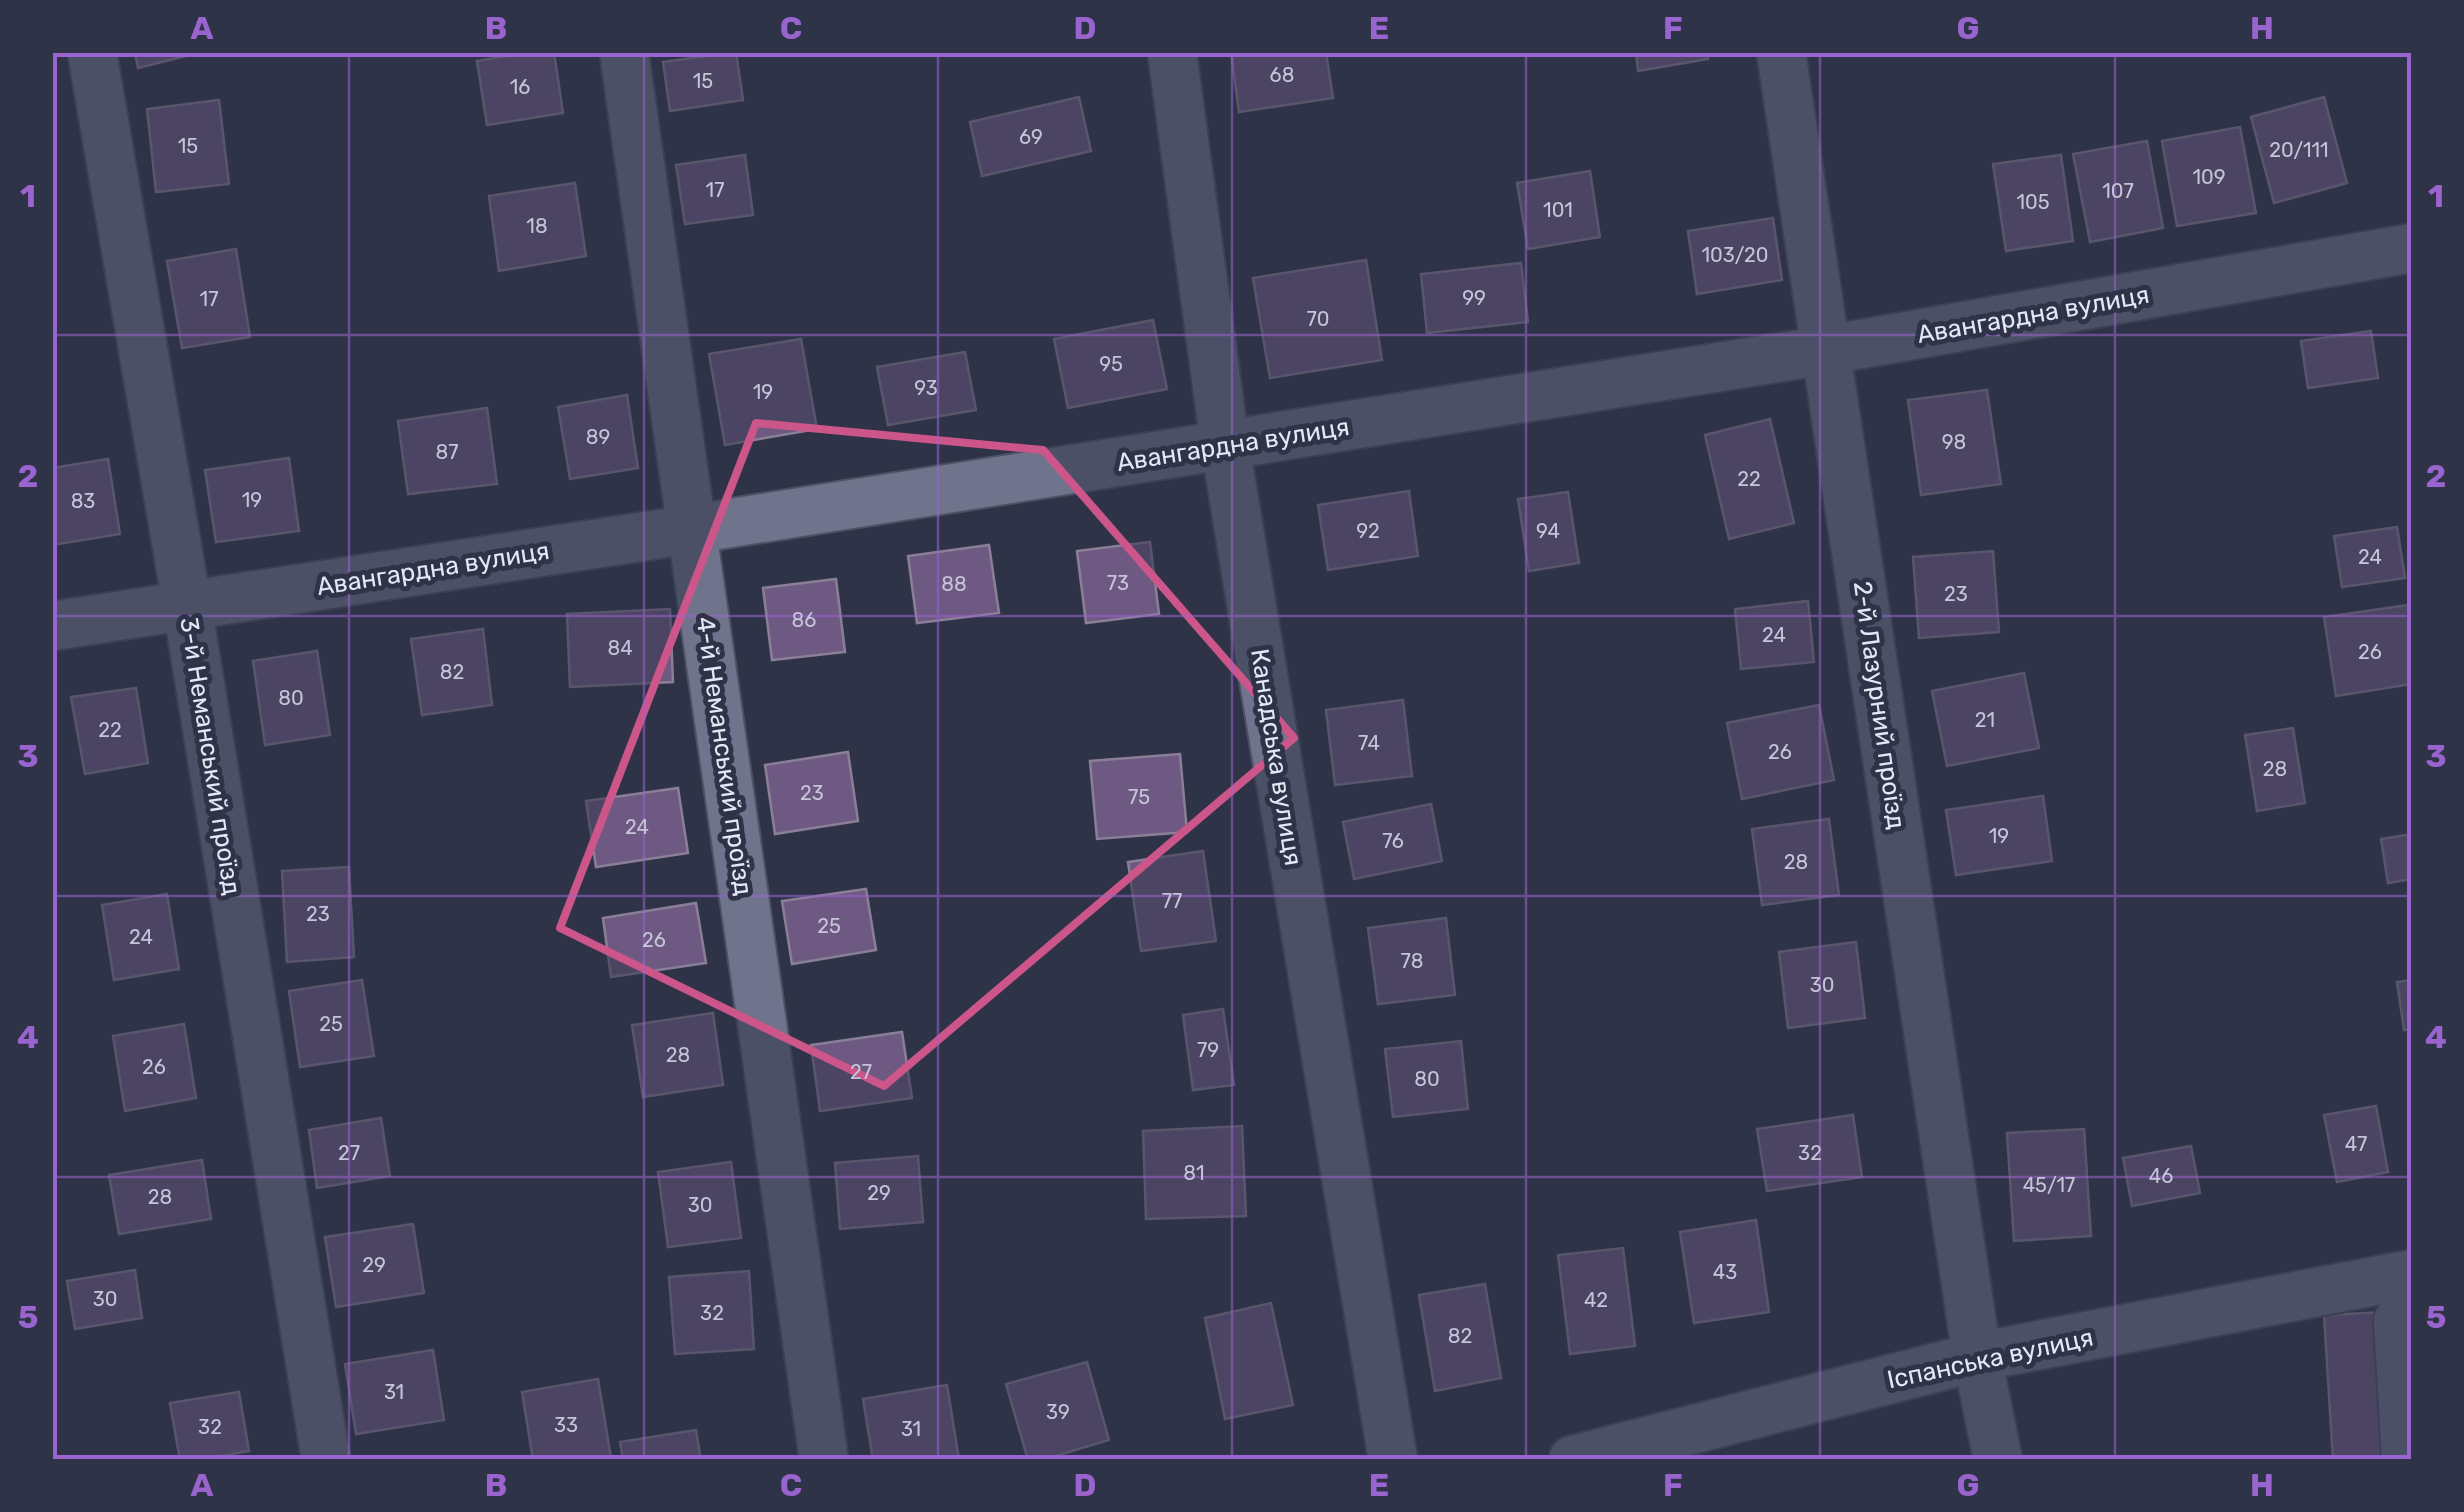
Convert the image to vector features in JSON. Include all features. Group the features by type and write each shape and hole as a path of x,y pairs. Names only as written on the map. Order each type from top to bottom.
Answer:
{"street":[{"name":"3-й Неманський проїзд","path":"92,52 187,605 326,1460"},
{"name":"4-й Неманський проїзд","path":"624,52 824,1460"},
{"name":"Канадська вулиця","path":"1172,52 1225,445 1394,1460"},
{"name":"2-й Лазурний проїзд","path":"1781,52 1977,1357 1998,1460"},
{"name":"Авангардна вулиця","path":"52,626 1827,350 2412,248"},
{"name":"Іспанська вулиця","path":"1573,1460 1977,1357 2412,1274"},
{"path":"2398,1321 2406,1460"}],"highlighted area":[{"path":"756,423 1043,450 1294,738 884,1086 560,928"}],"building":[{"path":"135,52 202,52 138,68"},
{"path":"554,52 563,113 487,125 477,61"},
{"path":"736,52 743,100 670,111 663,62"},
{"path":"1231,52 1326,52 1333,98 1239,112"},
{"path":"1636,52 1707,52 1708,59 1638,71"},
{"path":"1079,97 1091,151 982,176 970,122"},
{"path":"2324,97 2347,183 2274,203 2251,117"},
{"path":"219,100 229,184 156,192 147,109"},
{"path":"2240,127 2256,213 2177,226 2162,141"},
{"path":"2147,141 2163,228 2090,242 2073,154"},
{"path":"745,155 753,215 685,224 676,165"},
{"path":"2061,155 2073,241 2006,251 1993,164"},
{"path":"1590,171 1600,237 1528,249 1517,183"},
{"path":"575,183 586,256 499,271 489,196"},
{"path":"1773,218 1782,280 1697,294 1688,231"},
{"path":"236,249 250,337 182,348 167,261"},
{"path":"1366,260 1382,360 1270,378 1253,278"},
{"path":"1521,263 1528,322 1427,333 1421,274"},
{"path":"1153,320 1167,389 1068,408 1054,339"},
{"path":"2371,331 2378,378 2308,388 2301,341"},
{"path":"801,339 817,429 725,445 709,354"},
{"path":"965,352 976,410 888,425 877,367"},
{"path":"1987,390 2001,484 1921,495 1908,400"},
{"path":"627,395 638,468 570,479 558,407"},
{"path":"487,408 497,484 408,494 398,421"},
{"path":"1770,419 1794,523 1729,539 1705,435"},
{"path":"289,458 299,531 216,542 205,470"},
{"path":"108,459 120,534 52,545 52,468"},
{"path":"1409,491 1418,556 1328,570 1318,505"},
{"path":"1568,492 1579,563 1529,571 1518,499"},
{"path":"2397,527 2405,578 2342,587 2334,536"},
{"path":"1150,542 1159,614 1086,623 1077,551"},
{"path":"989,545 999,613 917,623 908,556"},
{"path":"1993,551 1999,632 1919,638 1913,557"},
{"path":"836,579 845,652 772,660 763,588"},
{"path":"1808,601 1814,662 1741,669 1735,609"},
{"path":"2409,605 2412,684 2336,696 2324,617"},
{"path":"670,609 673,682 570,687 567,614"},
{"path":"483,629 492,705 422,715 411,639"},
{"path":"317,651 330,735 265,745 253,661"},
{"path":"2024,673 2039,748 1947,766 1932,691"},
{"path":"136,688 148,763 85,774 71,697"},
{"path":"1403,700 1412,776 1335,785 1326,710"},
{"path":"1819,705 1834,780 1742,799 1727,723"},
{"path":"2293,728 2305,803 2257,811 2245,735"},
{"path":"848,752 858,821 775,834 765,765"},
{"path":"1180,754 1187,832 1097,839 1090,761"},
{"path":"678,788 688,853 596,867 586,801"},
{"path":"2043,796 2052,861 1956,875 1946,810"},
{"path":"1431,804 1442,861 1354,879 1343,822"},
{"path":"1829,819 1839,895 1762,905 1752,829"},
{"path":"2412,834 2412,879 2388,883 2381,839"},
{"path":"1203,851 1216,941 1141,951 1128,862"},
{"path":"349,867 354,957 287,962 282,871"},
{"path":"866,889 876,950 792,964 782,901"},
{"path":"167,894 179,969 114,980 102,905"},
{"path":"696,903 706,963 611,977 603,918"},
{"path":"1446,918 1455,995 1378,1004 1368,928"},
{"path":"1856,942 1865,1018 1788,1028 1779,952"},
{"path":"362,980 374,1056 300,1067 289,991"},
{"path":"2412,980 2412,1029 2404,1030 2397,982"},
{"path":"1223,1009 1234,1085 1193,1090 1183,1015"},
{"path":"713,1013 723,1085 643,1097 632,1025"},
{"path":"184,1024 196,1098 125,1111 113,1036"},
{"path":"902,1032 912,1098 820,1111 811,1045"},
{"path":"1461,1041 1468,1109 1393,1117 1385,1049"},
{"path":"2376,1106 2388,1172 2337,1182 2324,1115"},
{"path":"1853,1115 1862,1177 1767,1191 1757,1129"},
{"path":"381,1118 390,1176 317,1188 309,1130"},
{"path":"1242,1126 1246,1216 1146,1219 1143,1131"},
{"path":"2084,1129 2091,1236 2014,1241 2007,1133"},
{"path":"2191,1146 2200,1193 2132,1206 2123,1158"},
{"path":"918,1156 923,1222 840,1229 835,1163"},
{"path":"202,1160 211,1219 119,1234 109,1175"},
{"path":"731,1162 741,1238 668,1247 658,1172"},
{"path":"1756,1220 1769,1312 1694,1323 1680,1232"},
{"path":"413,1224 424,1293 336,1307 325,1237"},
{"path":"1623,1248 1635,1346 1570,1354 1558,1255"},
{"path":"135,1270 142,1318 75,1329 67,1281"},
{"path":"749,1271 754,1349 675,1354 669,1277"},
{"path":"1485,1284 1501,1378 1435,1391 1419,1295"},
{"path":"1271,1303 1293,1405 1225,1419 1205,1318"},
{"path":"2385,1312 2393,1460 2333,1460 2324,1315"},
{"path":"433,1350 444,1420 356,1434 345,1364"},
{"path":"1087,1362 1109,1440 1042,1460 1028,1460 1006,1384"},
{"path":"598,1379 611,1458 533,1460 522,1392"},
{"path":"947,1385 959,1460 873,1460 863,1399"},
{"path":"239,1392 249,1451 180,1460 170,1403"},
{"path":"696,1430 701,1460 623,1460 620,1442"}]}
